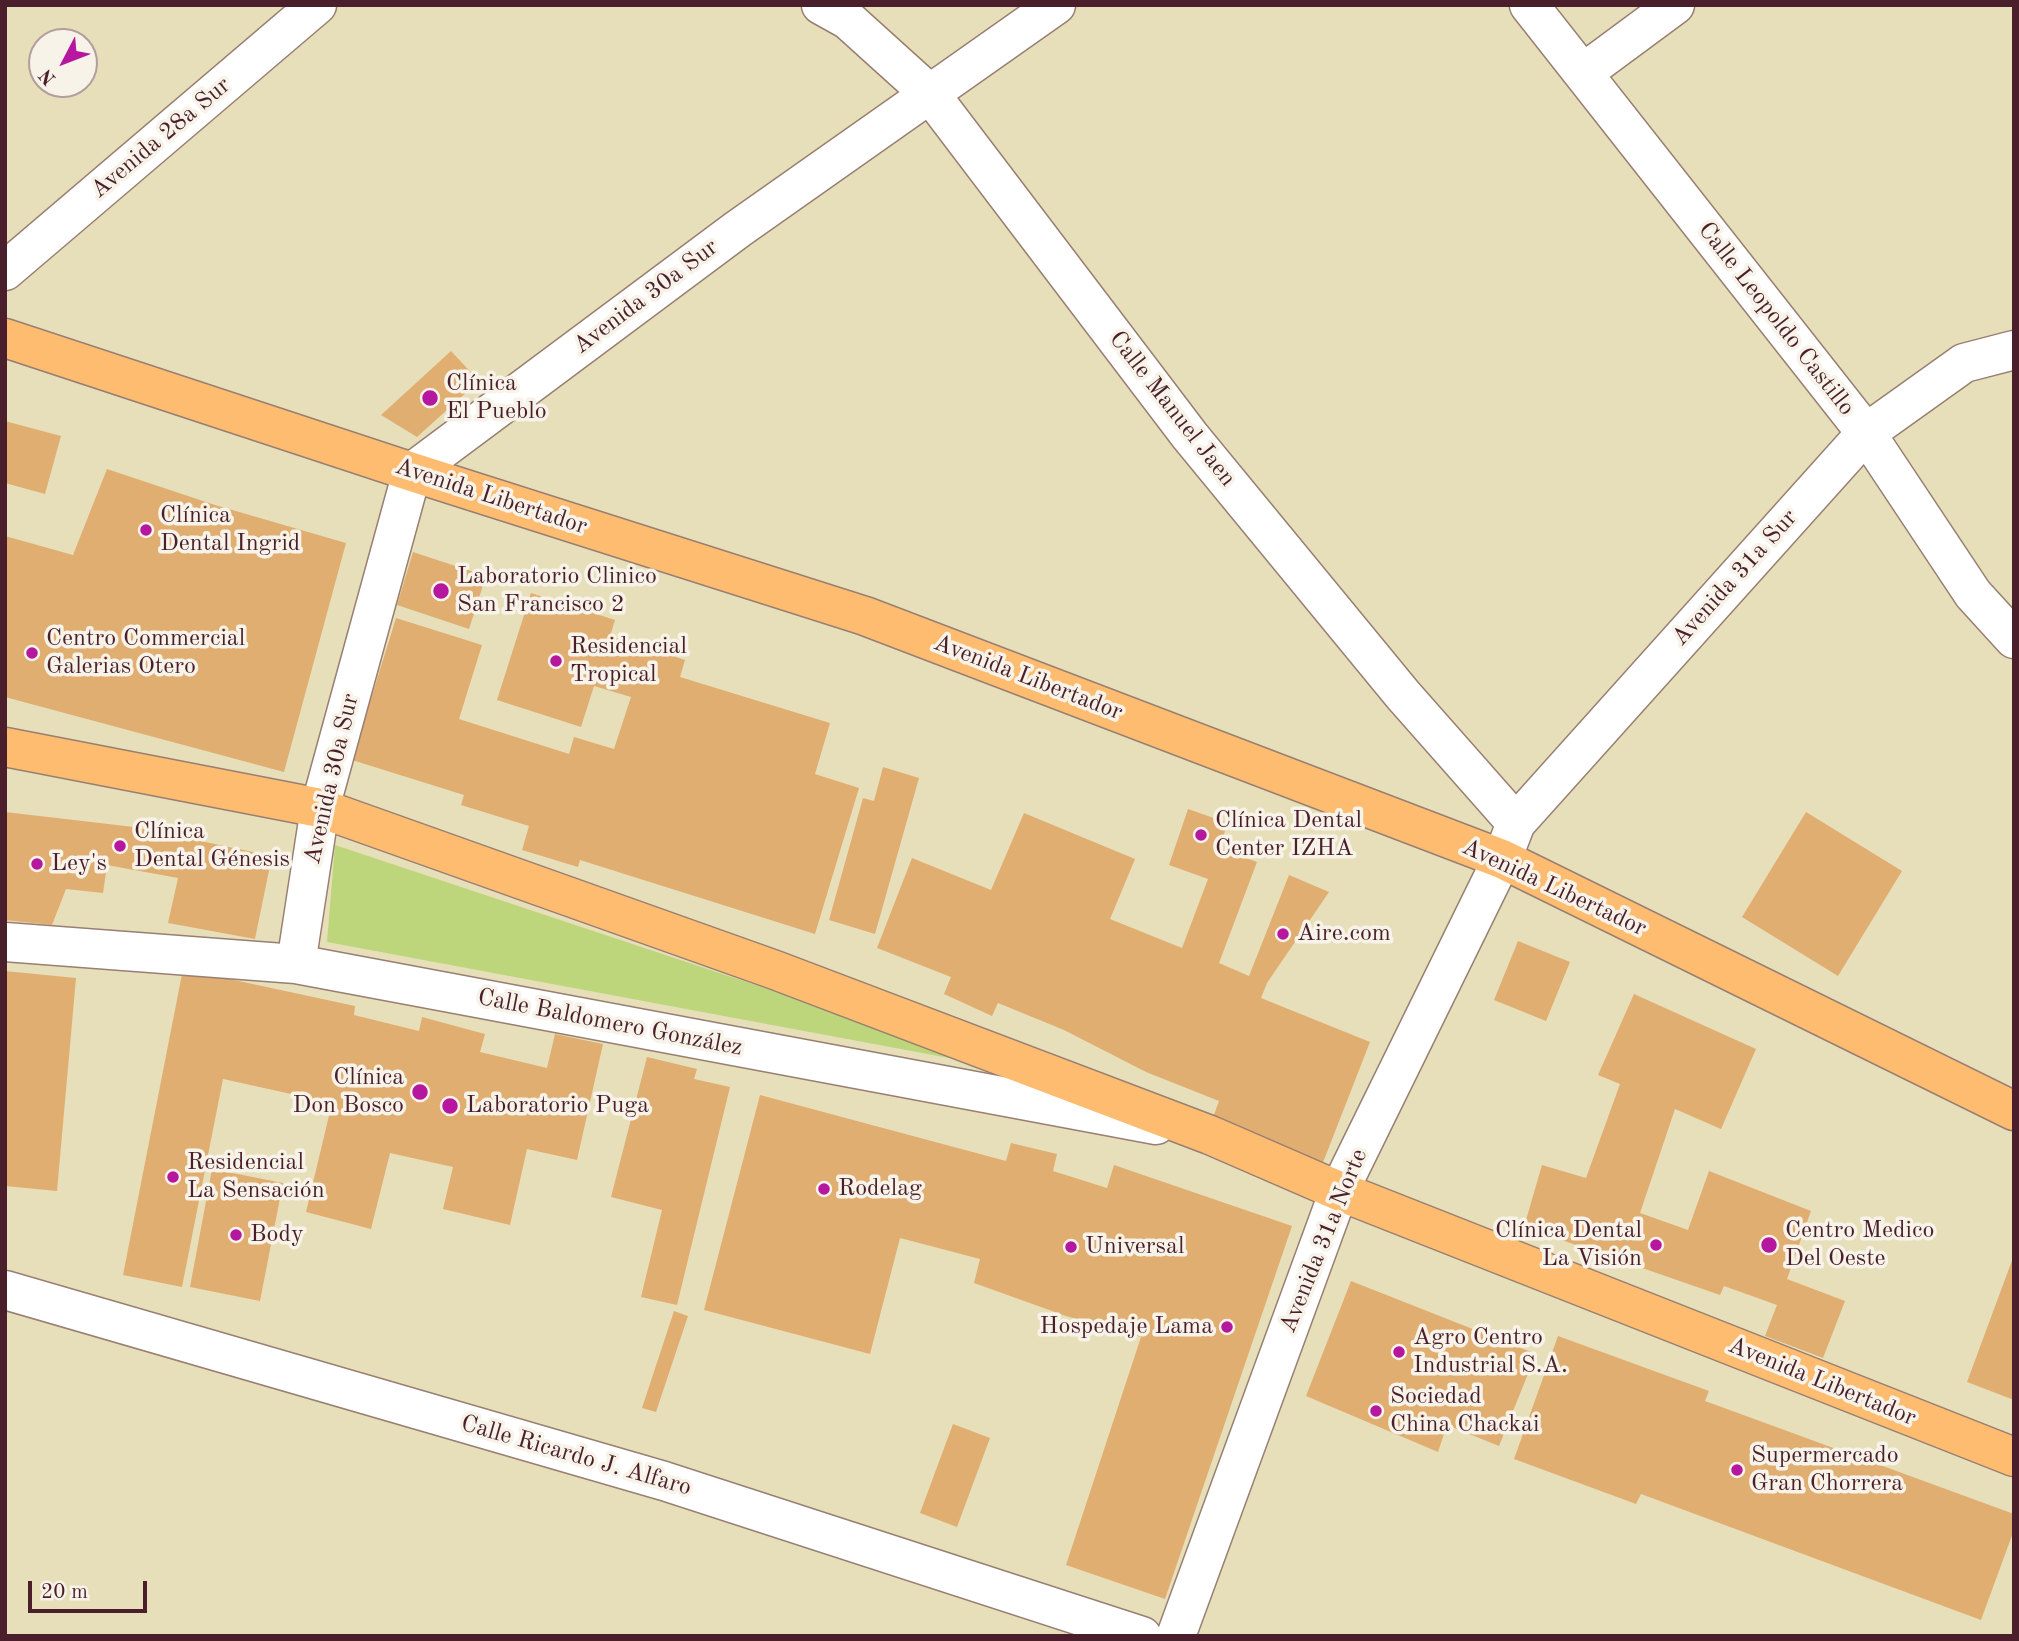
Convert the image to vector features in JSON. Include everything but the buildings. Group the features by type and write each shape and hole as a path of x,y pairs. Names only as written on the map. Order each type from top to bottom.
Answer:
{"highway":[{"name":"Avenida Libertador","path":"5,338 412,472 865,616 1502,859 2014,1111"},
{"name":"Avenida Libertador","path":"5,747 320,808 775,970 1210,1135 1339,1191 2014,1457"}],"street":[{"name":"Avenida 28a Sur","path":"5,271 317,5"},
{"name":"Calle Manuel Jaen","path":"821,5 848,20 930,95 1190,436 1403,695 1516,823"},
{"name":"Avenida 30a Sur","path":"296,964 320,808 412,472 738,229 1056,5"},
{"name":"Calle Leopoldo Castillo","path":"1529,5 1866,433 1973,594 2014,639"},
{"path":"1583,73 1675,5"},
{"name":"Avenida 31a Sur","path":"1502,859 1516,823 1866,433 1964,363 2014,350"},
{"name":"Avenida 31a Norte","path":"1177,1636 1339,1191 1502,859"},
{"name":"Calle Baldomero González","path":"5,942 296,964 1210,1135"},
{"name":"Calle Ricardo J. Alfaro","path":"5,1290 664,1480 1142,1636"}],"green space":[{"path":"335,845 1008,1069 327,942"}],"place":[{"name":"Clínica El Pueblo","path":"430,398"},
{"name":"Clínica Dental Ingrid","path":"146,530"},
{"name":"Laboratorio Clinico San Francisco 2","path":"441,591"},
{"name":"Centro Commercial Galerias Otero","path":"32,653"},
{"name":"Residencial Tropical","path":"556,661"},
{"name":"Clínica Dental Center IZHA","path":"1201,835"},
{"name":"Clínica Dental Génesis","path":"120,846"},
{"name":"Ley's","path":"37,864"},
{"name":"Aire.com","path":"1283,934"},
{"name":"Clínica Don Bosco","path":"420,1092"},
{"name":"Laboratorio Puga","path":"450,1106"},
{"name":"Residencial La Sensación","path":"173,1177"},
{"name":"Rodelag","path":"824,1189"},
{"name":"Body","path":"236,1235"},
{"name":"Clínica Dental La Visión","path":"1656,1245"},
{"name":"Centro Medico Del Oeste","path":"1769,1245"},
{"name":"Universal","path":"1071,1247"},
{"name":"Hospedaje Lama","path":"1227,1327"},
{"name":"Agro Centro Industrial S.A.","path":"1399,1352"},
{"name":"Sociedad China Chackai","path":"1376,1411"},
{"name":"Supermercado Gran Chorrera","path":"1737,1470"}]}
